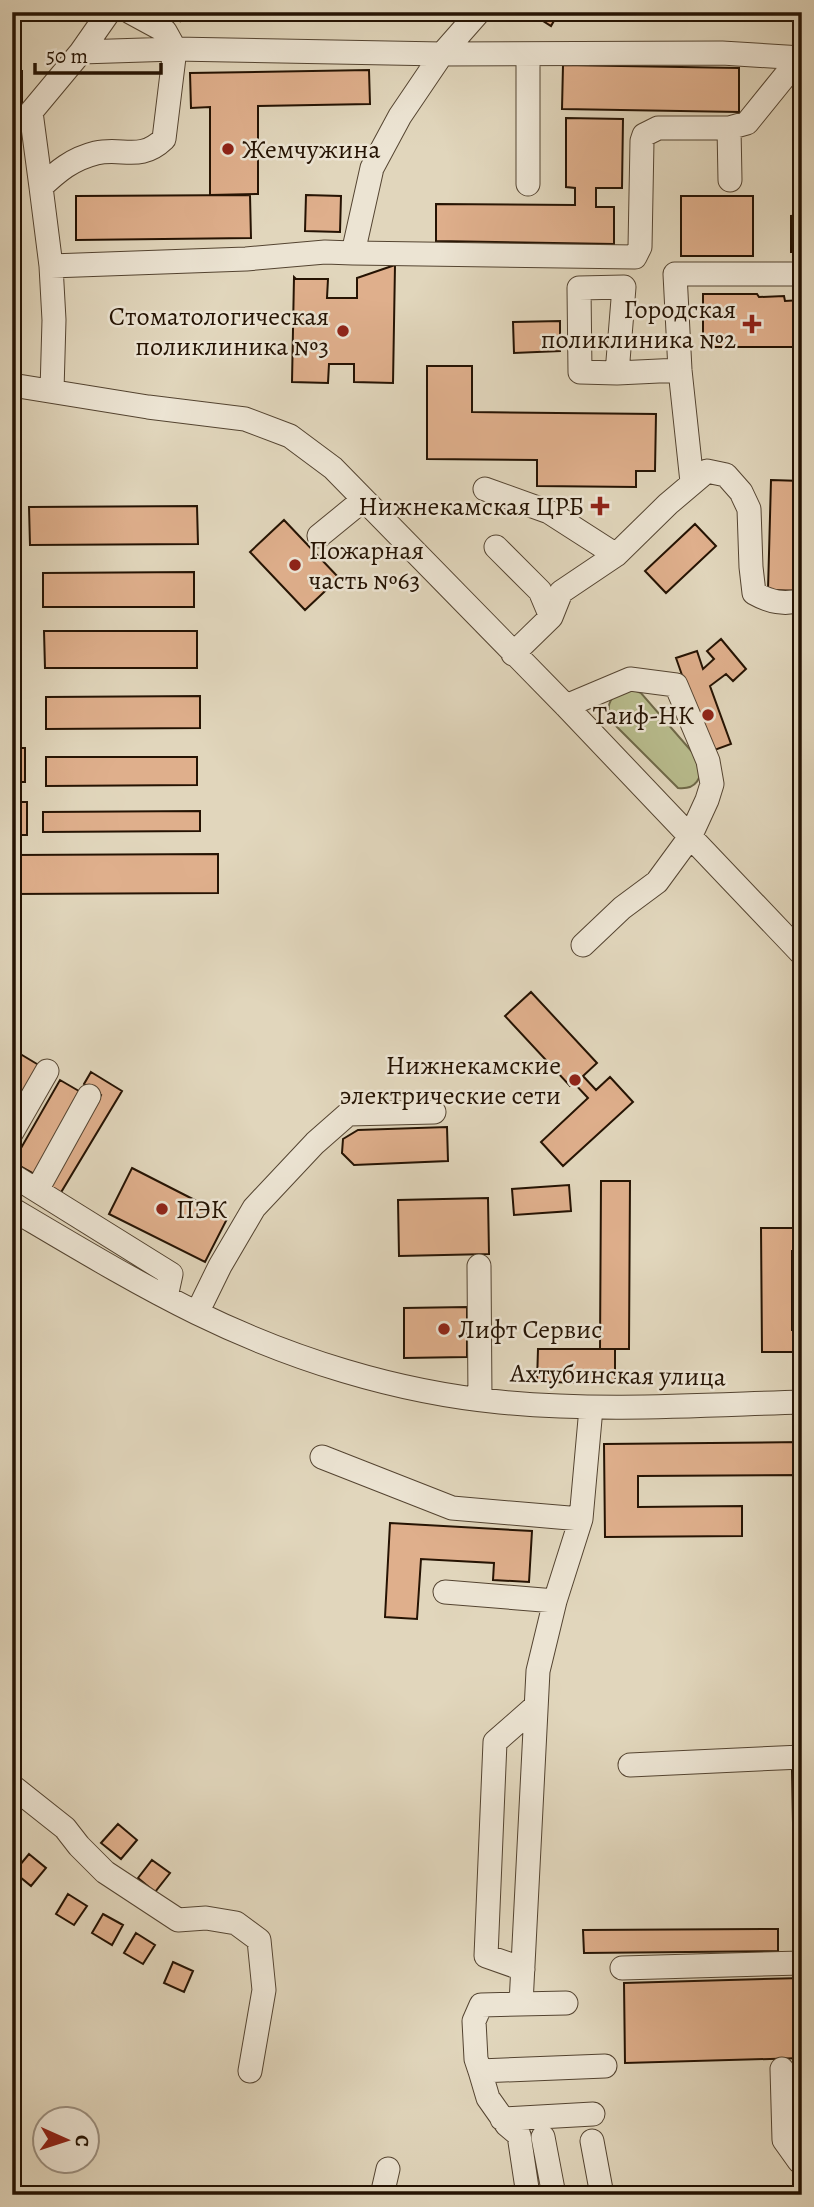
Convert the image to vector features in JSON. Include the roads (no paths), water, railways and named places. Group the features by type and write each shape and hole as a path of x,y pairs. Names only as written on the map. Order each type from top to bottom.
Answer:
{"street":[{"path":"52,391 54,320 51,265 31,113 82,52 110,12"},
{"path":"41,187 66,164 98,153 134,153 153,149 164,139 175,49 165,31 131,12"},
{"path":"353,253 372,168 400,116 442,54 479,12"},
{"path":"82,52 175,49 442,54 722,53 801,57"},
{"path":"528,54 528,184"},
{"path":"617,373 624,279 640,247 644,135 658,128 729,128 747,122 801,57"},
{"path":"729,128 730,180"},
{"path":"51,265 246,260 325,252 635,257"},
{"path":"577,255 580,372 680,370"},
{"path":"692,482 680,370 675,274 802,274"},
{"path":"579,288 624,287"},
{"path":"12,385 148,407 246,419 290,436 333,468 566,706 802,954"},
{"path":"513,654 551,617 561,592 616,555 706,471 726,475 741,492 749,509 754,593 769,602 792,603 802,600"},
{"path":"485,489 549,512 616,555"},
{"path":"320,536 363,500"},
{"path":"496,547 540,591 551,617"},
{"path":"566,706 630,679 676,685 708,761 712,784 690,837 657,882 622,908 583,945"},
{"path":"12,1132 47,1071"},
{"path":"37,1189 89,1096"},
{"path":"197,1313 220,1266 254,1208 315,1143 348,1114 434,1112"},
{"path":"12,1175 171,1275 166,1297"},
{"name":"Ахтубинская улица","path":"12,1209 166,1297 271,1346 350,1371 424,1390 480,1399 590,1408 802,1402"},
{"path":"479,1266 480,1399"},
{"path":"521,2004 538,1671 555,1601 581,1519 590,1408"},
{"path":"322,1457 452,1508 581,1519"},
{"path":"445,1592 555,1601"},
{"path":"523,1969 486,1956 494,1755 495,1742 536,1706"},
{"path":"630,1765 802,1757"},
{"path":"12,1786 65,1828 105,1872 178,1920 206,1918 236,1923 259,1940 264,1990 250,2071"},
{"path":"622,1968 802,1963"},
{"path":"527,2195 519,2135 502,2119 488,2098 476,2059 474,2021 481,2005 566,2003"},
{"path":"480,2071 605,2066"},
{"path":"782,2069 784,2140 799,2161 802,2161"},
{"path":"502,2119 593,2114"},
{"path":"592,2141 602,2195"},
{"path":"522,2158 545,2148 554,2195"},
{"path":"382,2195 388,2169"}],"place":[{"name":"Жемчужина","path":"228,149"},
{"name":"Городская поликлиника №2","path":"752,324"},
{"name":"Стоматологическая поликлиника №3","path":"343,331"},
{"name":"Нижнекамская ЦРБ","path":"600,506"},
{"name":"Пожарная часть №63","path":"295,565"},
{"name":"Таиф-НК","path":"708,715"},
{"name":"Нижнекамские электрические сети","path":"575,1080"},
{"name":"ПЭК","path":"162,1209"},
{"name":"Лифт Сервис","path":"444,1329"}]}
